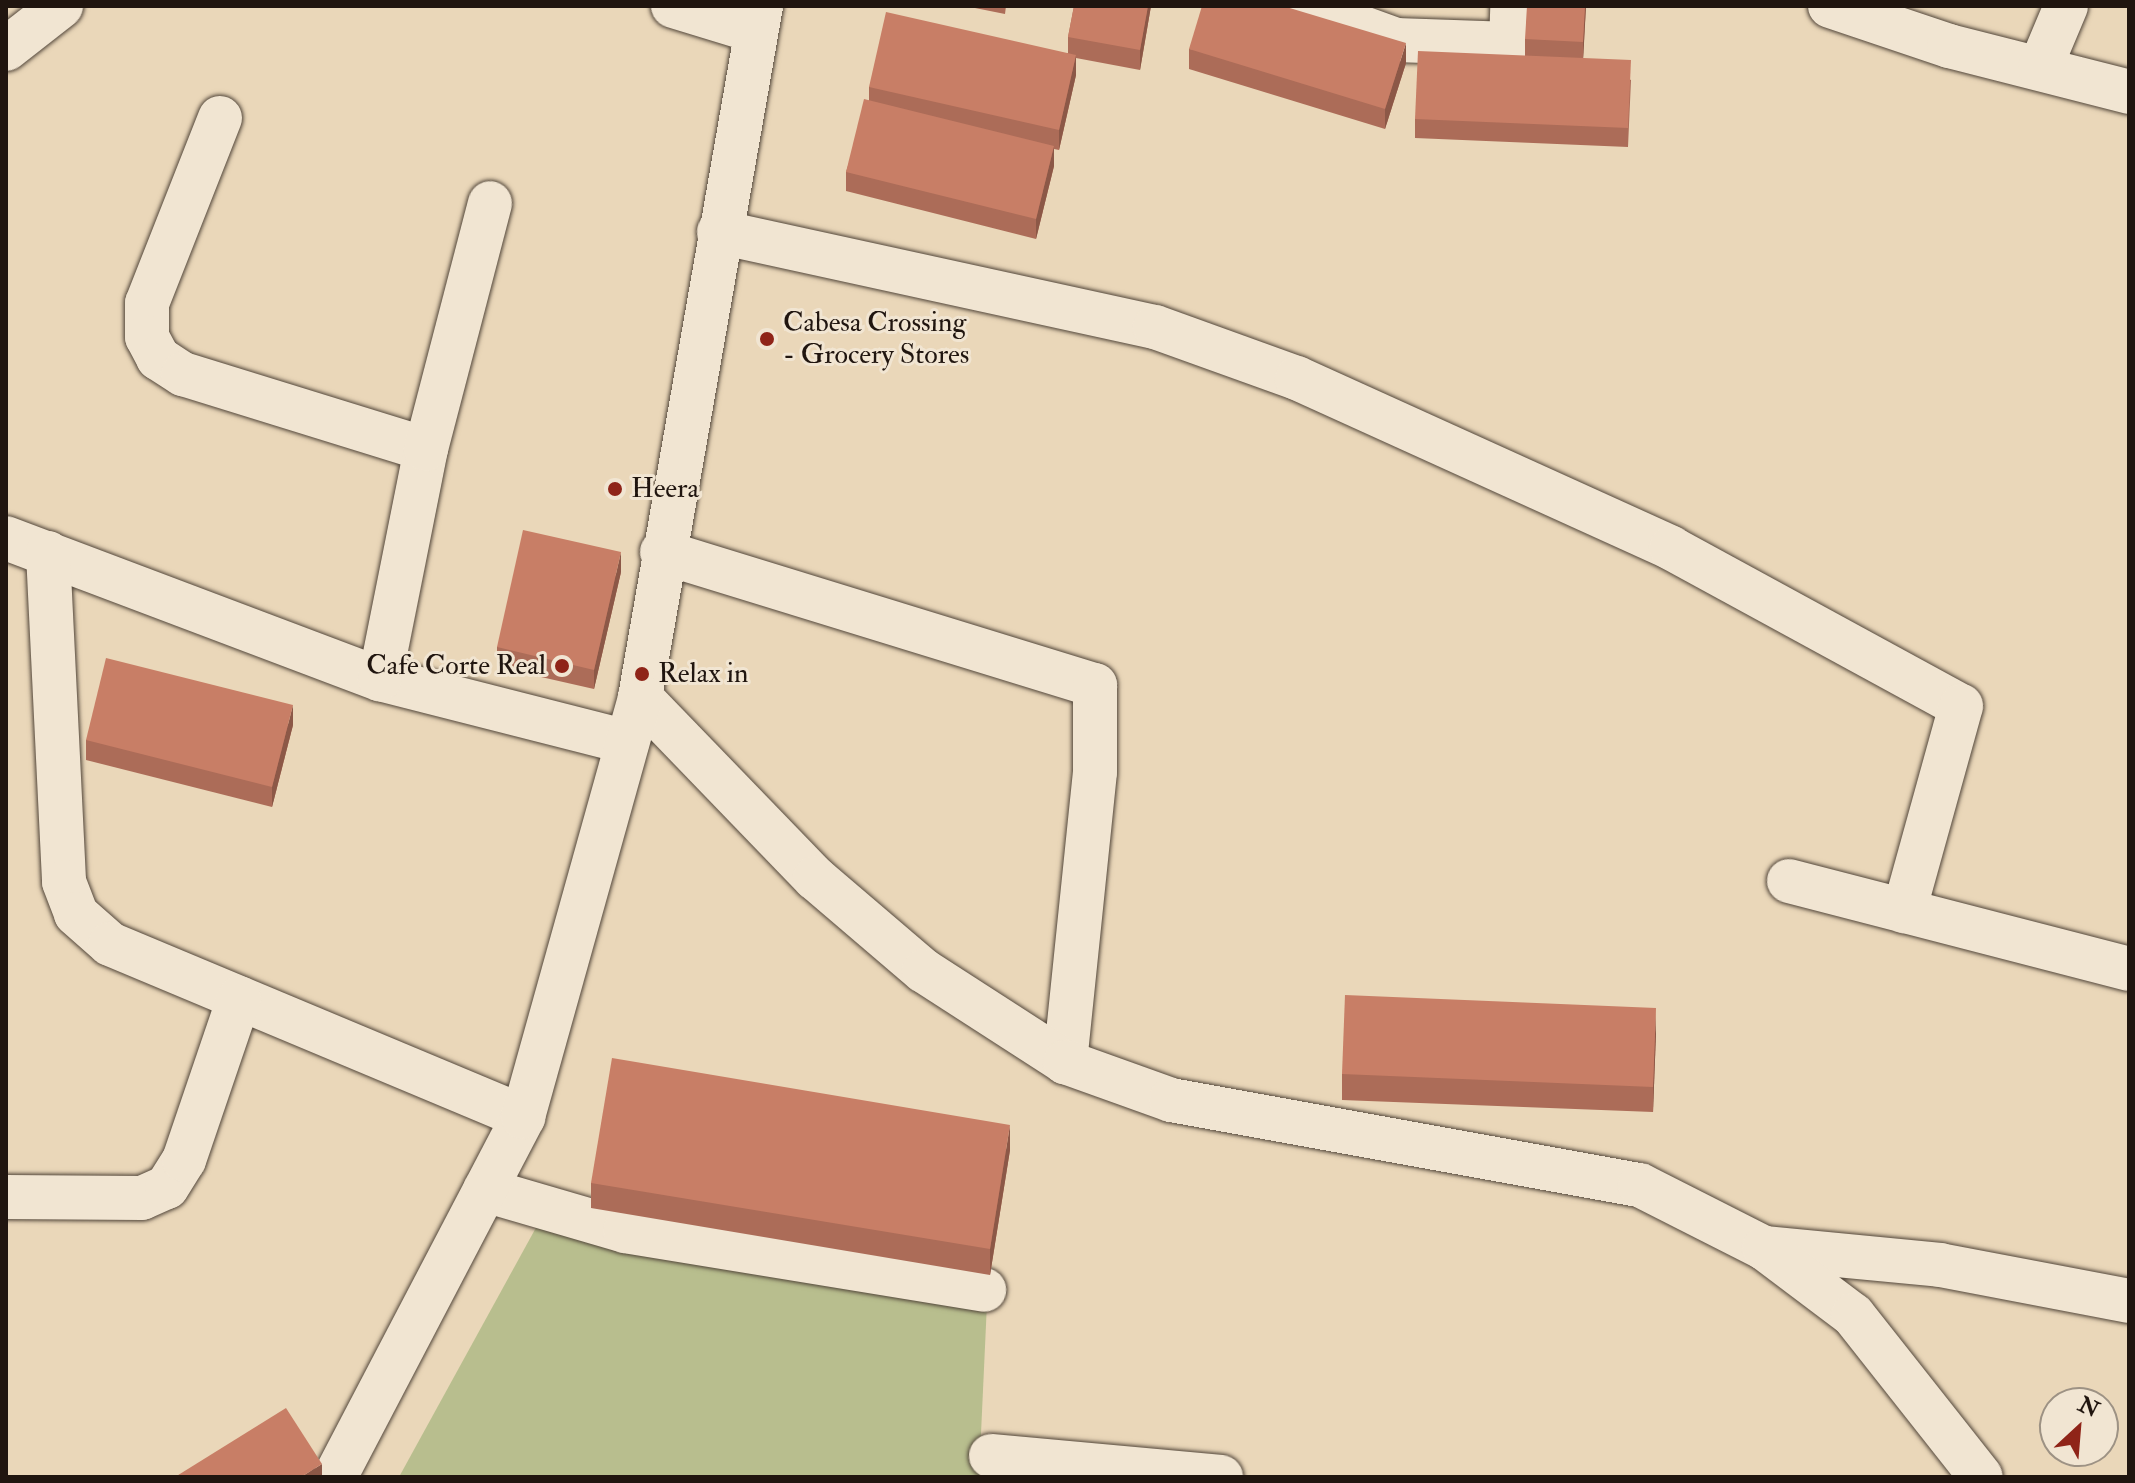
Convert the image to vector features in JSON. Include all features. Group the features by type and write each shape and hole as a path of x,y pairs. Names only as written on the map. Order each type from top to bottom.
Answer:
{"street":[{"path":"6,49 61,6"},
{"path":"335,1477 523,1117 640,697 662,552 758,18 673,6"},
{"path":"1302,6 1396,40 1511,44 1512,6"},
{"path":"1830,6 1949,46 2129,92"},
{"path":"2040,68 2066,6"},
{"path":"220,118 147,303 147,337 158,358 183,374 426,449"},
{"path":"380,679 426,449 490,203"},
{"path":"719,232 1155,327 1297,378 1671,548 1961,706 1904,911"},
{"path":"6,538 380,679 627,742"},
{"path":"662,552 1095,685 1095,772 1065,1062"},
{"path":"48,553 64,882 76,914 110,944 523,1117"},
{"path":"640,697 815,878 924,971 1065,1062 1171,1100 1640,1185 1764,1248 1853,1315 1981,1477"},
{"path":"1789,881 2129,969"},
{"path":"6,1197 142,1198 167,1187 184,1160 239,998"},
{"path":"485,1190 625,1231 984,1290"},
{"path":"1764,1248 1940,1265 2129,1301"},
{"path":"991,1456 1221,1477"}],"green space":[{"path":"538,1224 987,1303 979,1477 399,1477"}],"building":[{"path":"1074,6 1148,6 1140,50 1068,37"},
{"path":"1202,6 1283,6 1406,43 1385,109 1189,49"},
{"path":"1527,6 1585,6 1583,42 1525,39"},
{"path":"886,12 1076,55 1059,130 869,87"},
{"path":"1418,51 1631,60 1628,128 1415,119"},
{"path":"864,99 1054,146 1036,219 846,172"},
{"path":"523,530 621,552 594,670 497,647"},
{"path":"106,658 293,705 272,787 86,740"},
{"path":"1345,995 1656,1008 1653,1087 1342,1074"},
{"path":"612,1058 1010,1125 990,1249 591,1183"},
{"path":"286,1408 322,1464 301,1477 175,1477"}],"place":[{"name":"Cabesa Crossing - Grocery Stores","path":"767,339"},
{"name":"Heera","path":"615,489"},
{"name":"Cafe Corte Real","path":"562,666"},
{"name":"Relax in","path":"642,674"}]}
